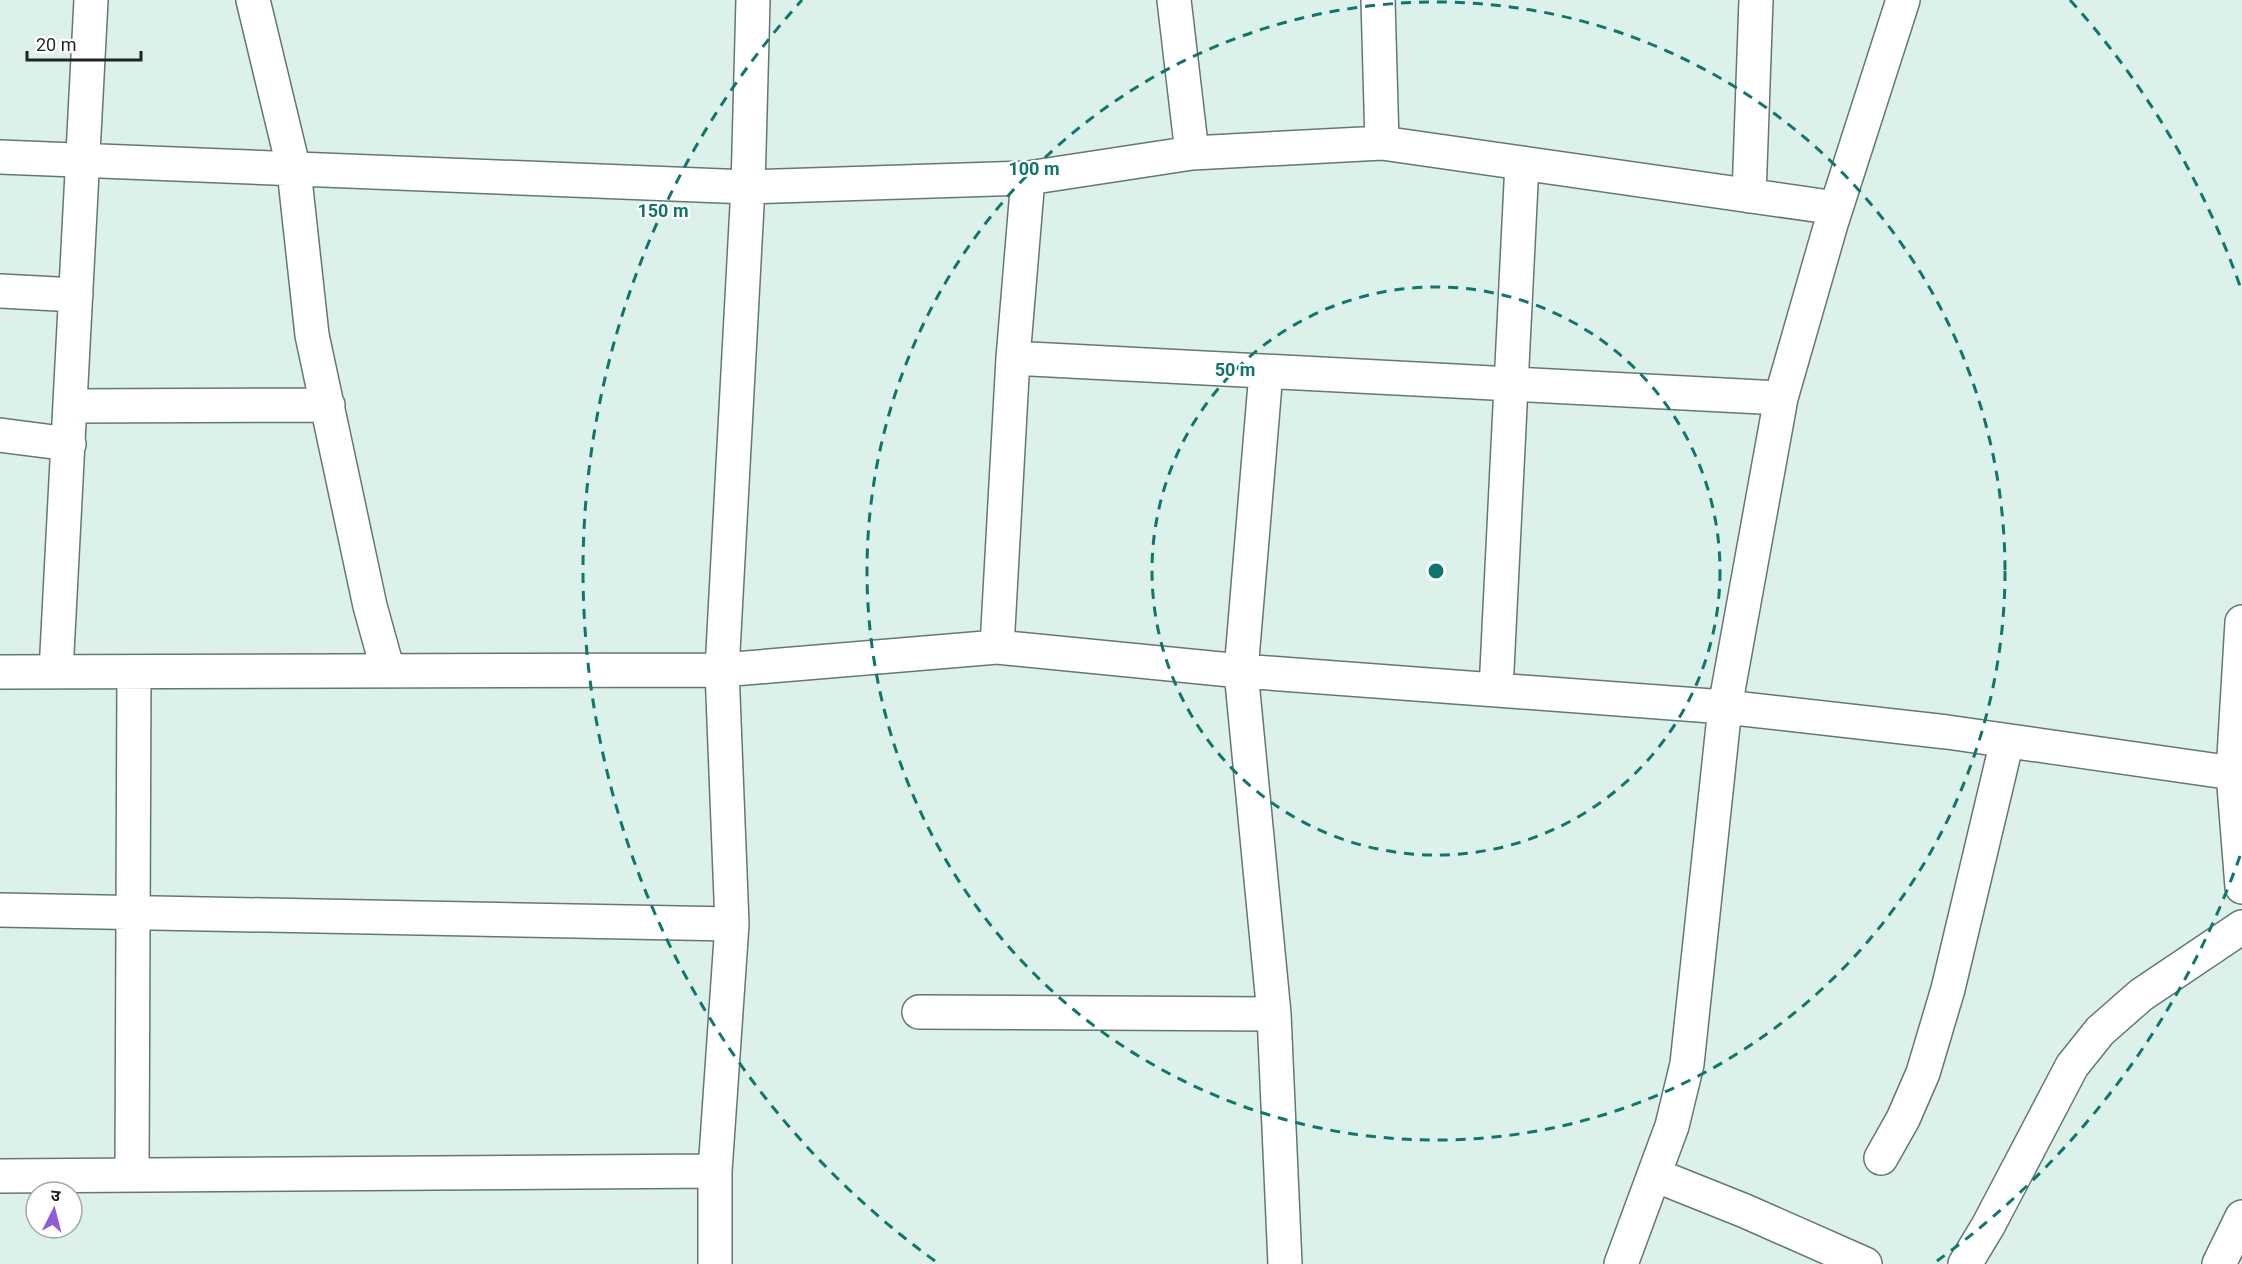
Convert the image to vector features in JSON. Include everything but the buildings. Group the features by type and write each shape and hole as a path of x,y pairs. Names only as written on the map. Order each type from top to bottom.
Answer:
{"street":[{"path":"56,672 91,0"},
{"path":"253,0 294,170 312,335 370,606 388,671"},
{"path":"715,1264 715,1171 732,924 722,670 748,187 749,0"},
{"path":"1174,0 1192,153"},
{"path":"1378,0 1382,143"},
{"path":"1749,196 1756,0"},
{"path":"1621,1264 1672,1126 1687,1064 1725,707 1782,398 1836,208 1904,0"},
{"path":"0,157 748,187 1028,178 1192,153 1382,143 1836,208"},
{"path":"1496,690 1522,163"},
{"path":"997,647 1013,358 1028,178"},
{"path":"0,291 76,295"},
{"path":"1013,358 1782,398"},
{"path":"1266,372 1240,671 1274,1014 1285,1264"},
{"path":"70,406 328,405"},
{"path":"0,435 69,444"},
{"path":"2242,622 2237,772 2242,887"},
{"path":"0,672 722,670 997,647 1240,671 1725,707 1947,732 2237,772"},
{"path":"132,1175 134,672"},
{"path":"1881,1158 1903,1119 1923,1073 1948,989 2007,741"},
{"path":"0,910 732,924"},
{"path":"1965,1264 1988,1226 2072,1066 2100,1031 2141,994 2242,927"},
{"path":"919,1012 1274,1014"},
{"path":"0,1176 715,1171"},
{"path":"1655,1175 1745,1211 1865,1264"},
{"path":"2219,1264 2242,1217"}]}
